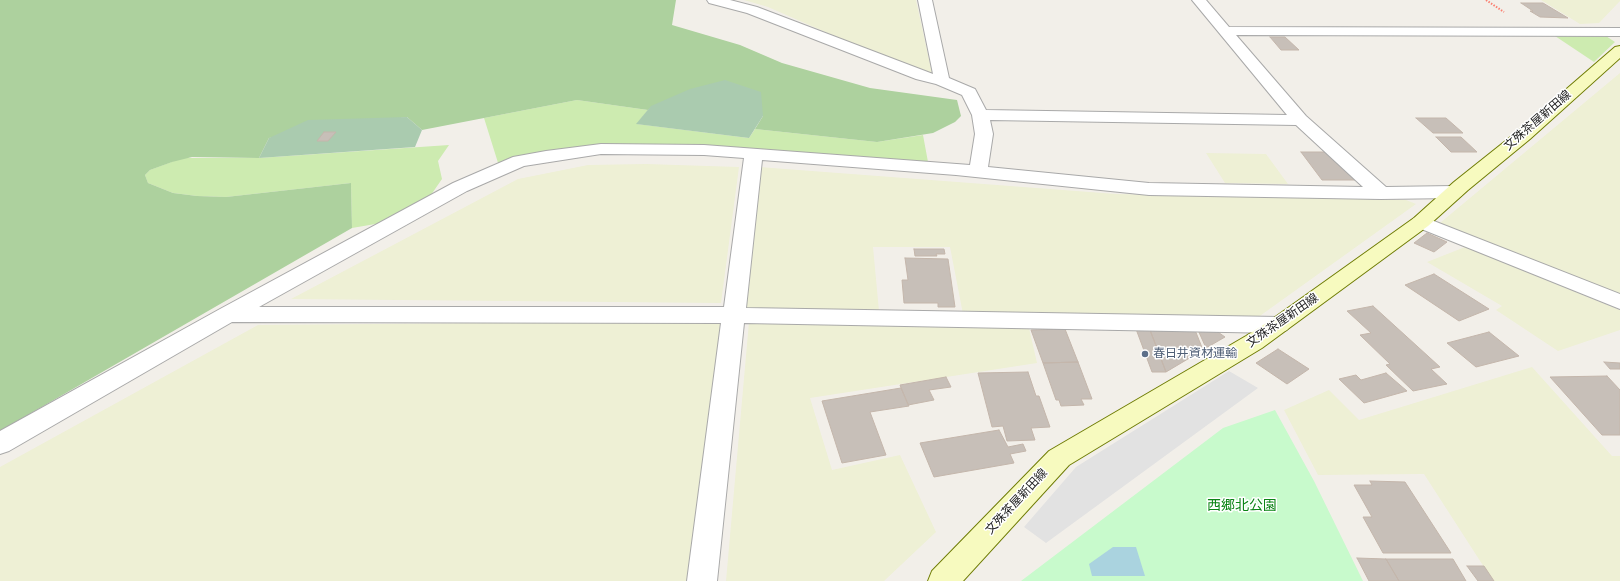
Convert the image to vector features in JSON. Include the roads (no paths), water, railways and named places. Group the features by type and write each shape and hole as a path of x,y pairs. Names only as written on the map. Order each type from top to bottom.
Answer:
{"main road":[{"name":"文殊茶屋新田線","path":"943,581 1059,458 1254,342 1421,222 1454,192 1524,135 1620,51"}],"street":[{"path":"714,0 752,10 922,76 942,81 969,92 980,115 984,134 978,172"},
{"path":"925,0 942,81"},
{"path":"1200,0 1300,120 1381,193"},
{"path":"1225,31 1620,32"},
{"path":"980,115 1300,120"},
{"path":"0,444 228,314 460,187 519,161 546,156 600,149 704,150 978,172 1149,189 1381,193 1454,192"},
{"path":"702,581 753,155"},
{"path":"1421,222 1620,302"},
{"path":"228,314 735,315 1279,325"}],"water":[{"path":"1113,547 1136,547 1145,576 1092,576 1089,564"}],"place":[{"name":"春日井資材運輸","path":"1145,354"}],"park label":[{"name":"西郷北公園","path":"1242,507"}]}
